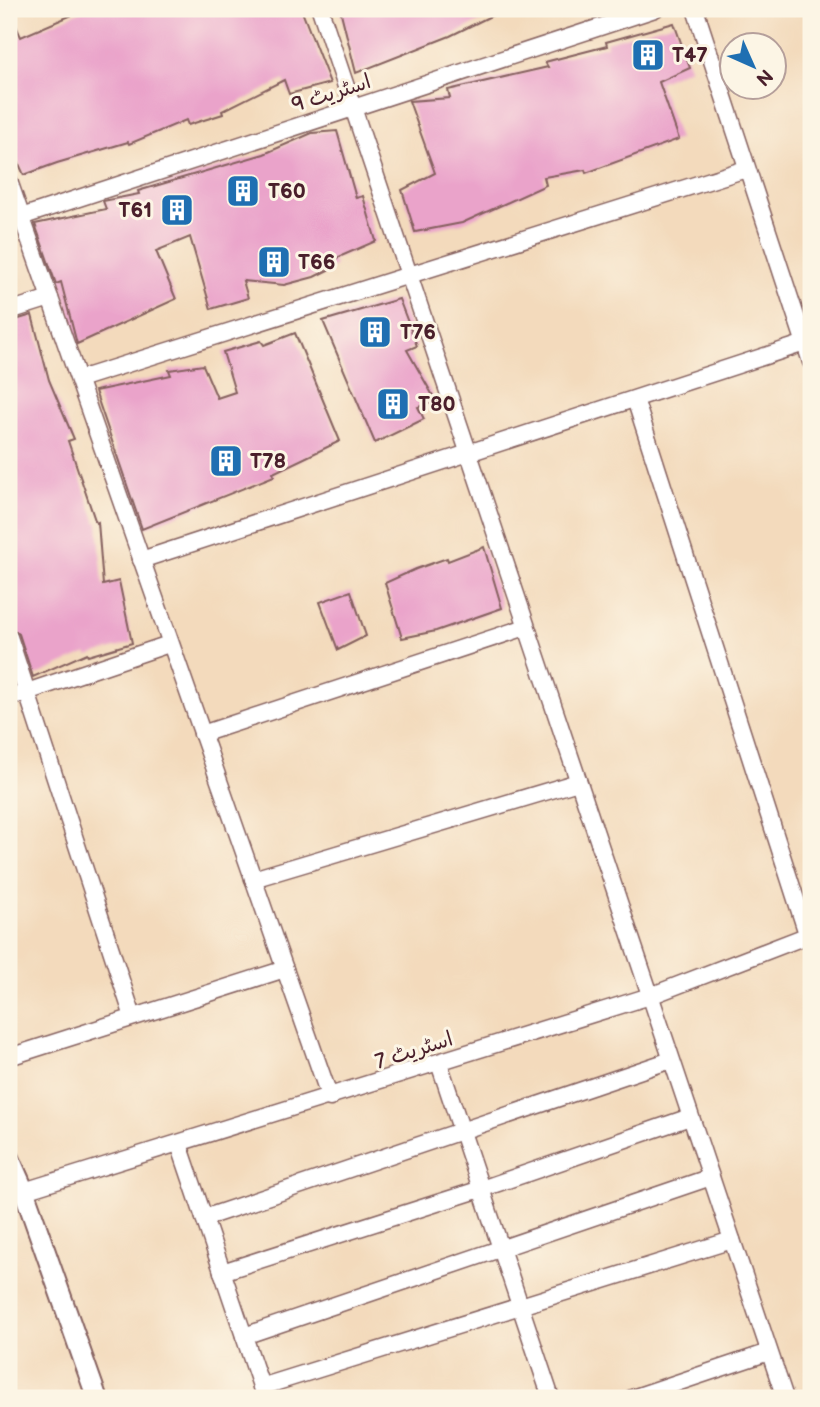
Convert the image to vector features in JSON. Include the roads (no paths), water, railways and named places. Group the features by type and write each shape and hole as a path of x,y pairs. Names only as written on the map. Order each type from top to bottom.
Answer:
{"street":[{"path":"320,9 785,1398"},
{"name":"اسٹریٹ 9","path":"21,217 655,9"},
{"path":"695,9 746,169 808,342 811,362"},
{"path":"79,379 746,169"},
{"path":"9,181 330,1098"},
{"path":"9,311 50,298"},
{"path":"142,561 808,342"},
{"path":"635,399 810,938"},
{"path":"202,734 526,627"},
{"path":"9,637 133,1017"},
{"path":"9,698 169,644"},
{"path":"253,880 578,782"},
{"name":"اسٹریٹ 7","path":"24,1191 330,1098 650,996 810,938"},
{"path":"9,1057 285,969"},
{"path":"204,1218 671,1060"},
{"path":"439,1063 551,1398"},
{"path":"222,1272 481,1189 690,1117"},
{"path":"179,1144 263,1393 732,1240"},
{"path":"9,1157 24,1191 97,1398"},
{"path":"244,1336 710,1177"},
{"path":"632,1398 769,1352"}],"place":[{"name":"T47","path":"648,55"},
{"name":"T60","path":"243,191"},
{"name":"T61","path":"177,210"},
{"name":"T66","path":"274,262"},
{"name":"T76","path":"375,332"},
{"name":"T80","path":"393,404"},
{"name":"T78","path":"226,461"}]}
